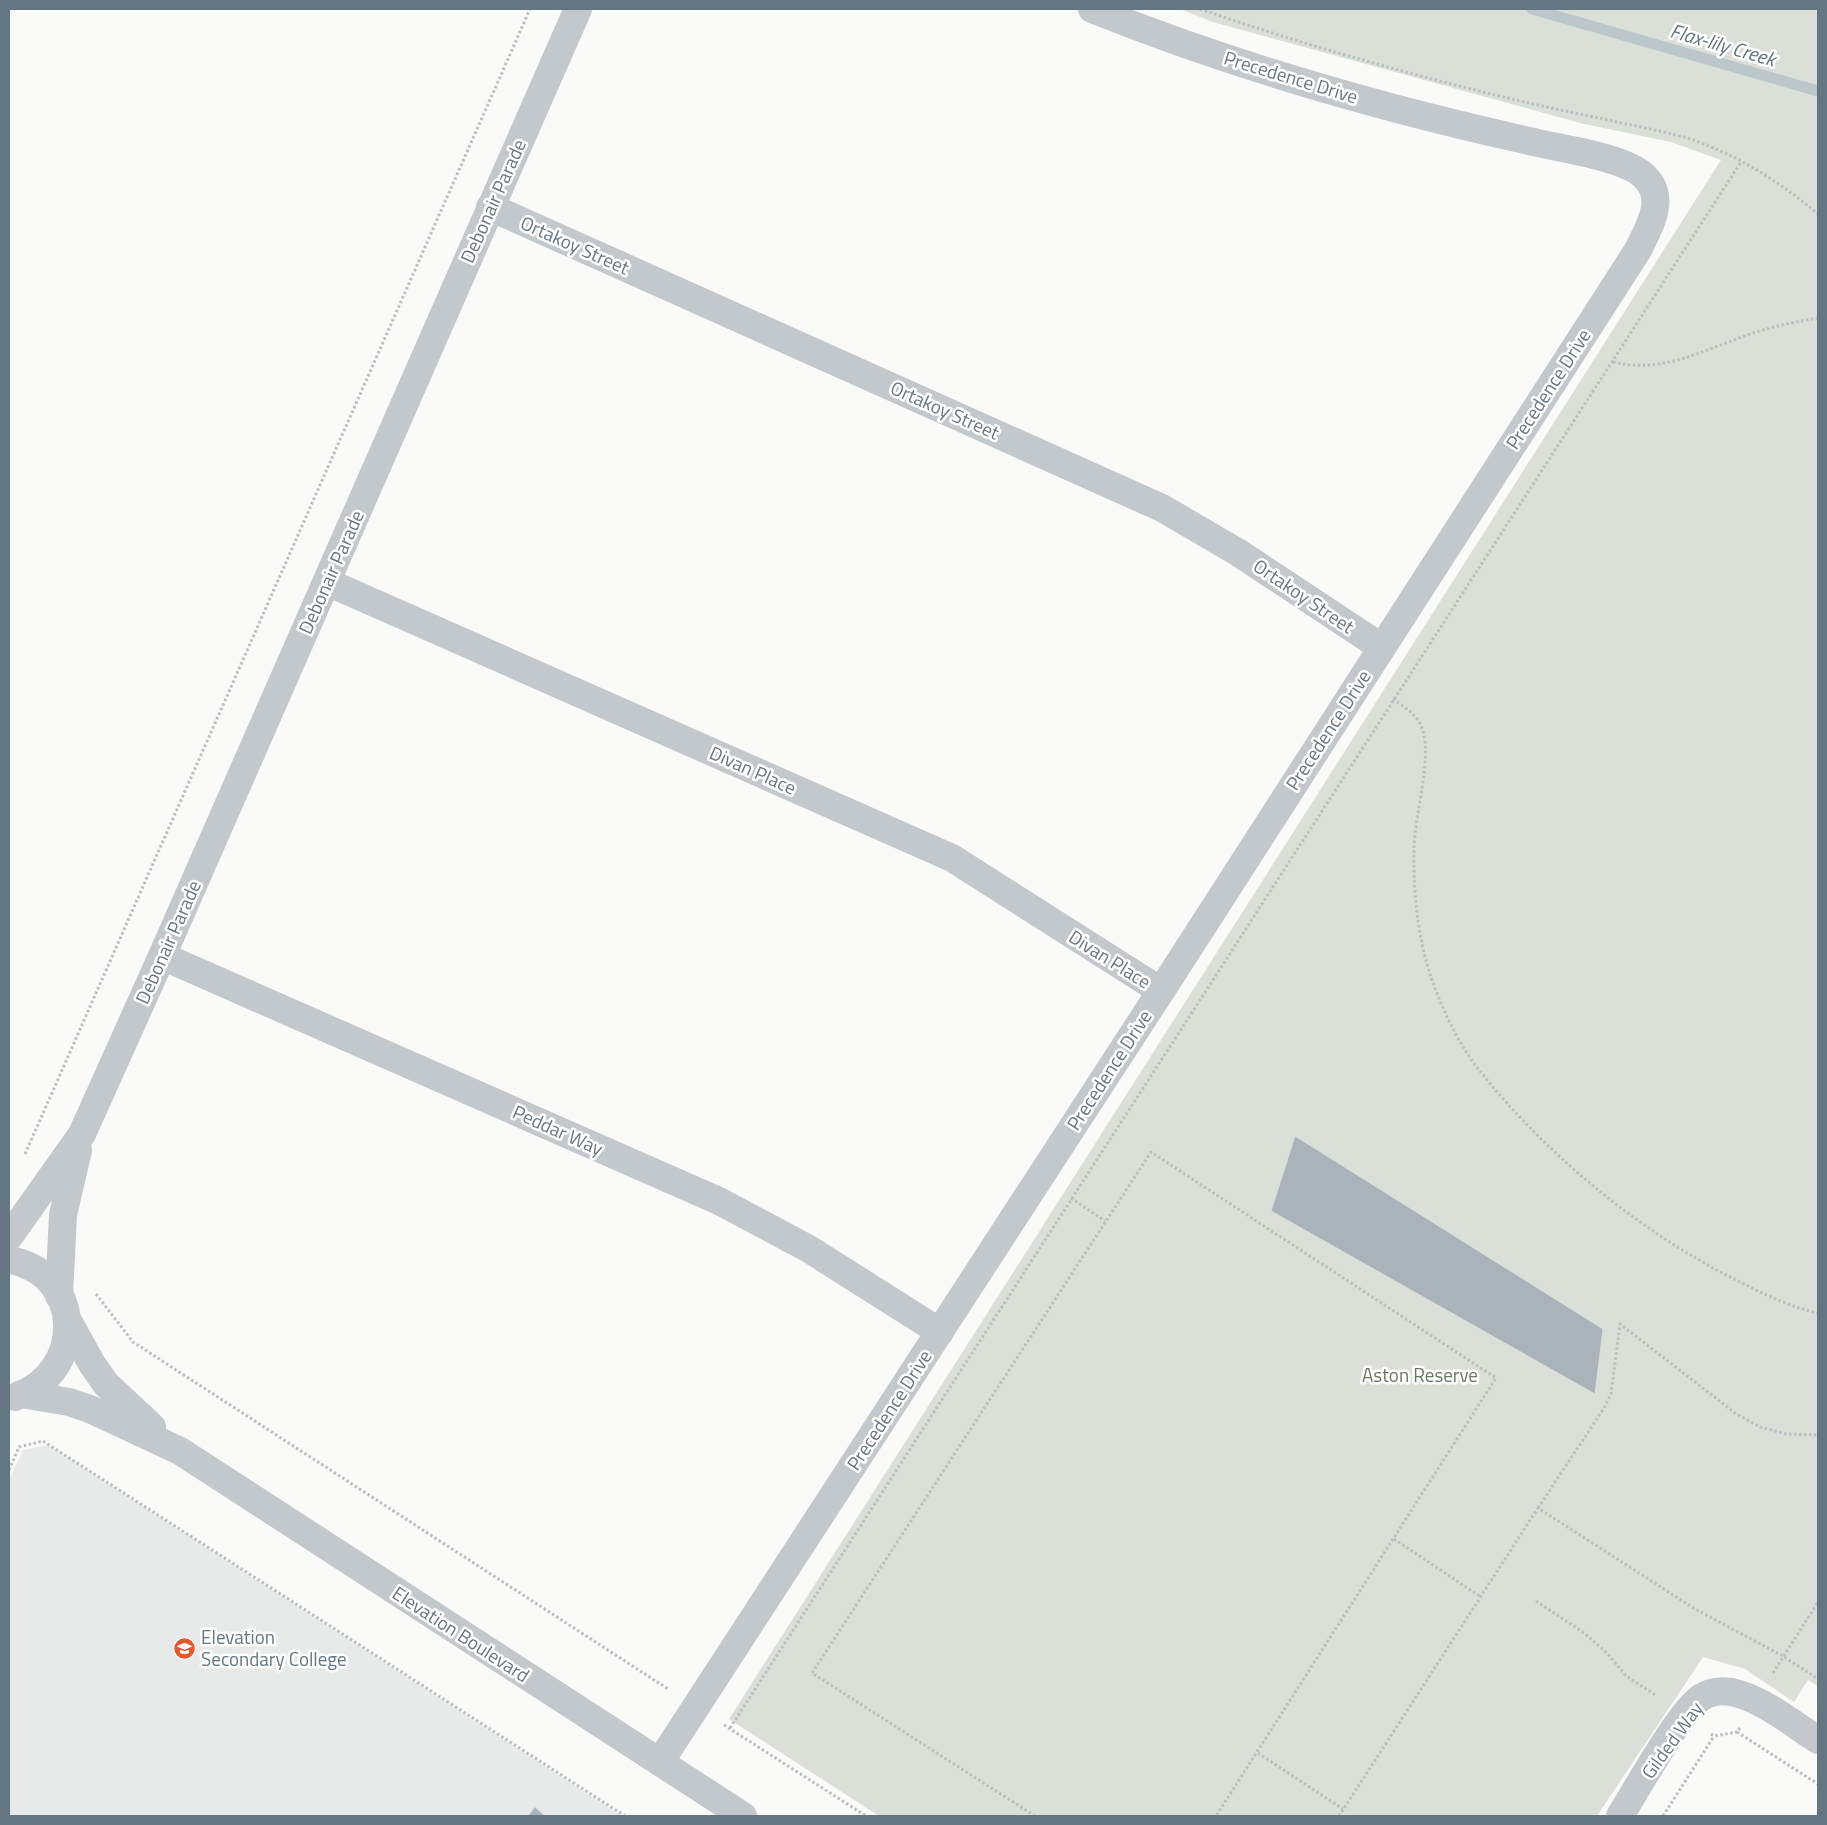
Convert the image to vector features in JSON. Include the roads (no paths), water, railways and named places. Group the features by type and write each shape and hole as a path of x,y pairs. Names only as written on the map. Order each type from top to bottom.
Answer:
{"street":[{"name":"Debonair Parade","path":"15,1396 34,1389 54,1371 66,1346 63,1307 62,1215 82,1134 578,9"},
{"name":"Precedence Drive","path":"660,1762 1161,991 1638,250 1656,208 1655,194 1645,177 1636,170 1614,161 1476,129 1283,76 1169,38 1092,9"},
{"name":"Ortakoy Street","path":"490,207 1162,508 1239,553 1381,647"},
{"name":"Divan Place","path":"327,582 952,858 1161,991"},
{"name":"Peddar Way","path":"162,956 719,1201 809,1249 940,1332"},
{"name":"Debonair Parade","path":"9,1237 82,1134"},
{"name":"Elevation Boulevard","path":"9,1260 28,1266 40,1274 63,1307 92,1364 106,1384 129,1408 180,1451 743,1816"},
{"name":"Elevation Boulevard","path":"15,1396 69,1402 90,1409 180,1451"},
{"name":"Gilded Way","path":"1620,1816 1686,1714 1701,1698 1715,1691 1737,1693 1757,1700 1818,1740"}],"waterway":[{"name":"Flax-lily Creek","path":"1532,9 1818,91"}],"place":[{"name":"Elevation Secondary College","path":"185,1648"}],"park label":[{"name":"Aston Reserve","path":"1420,1375"}]}
